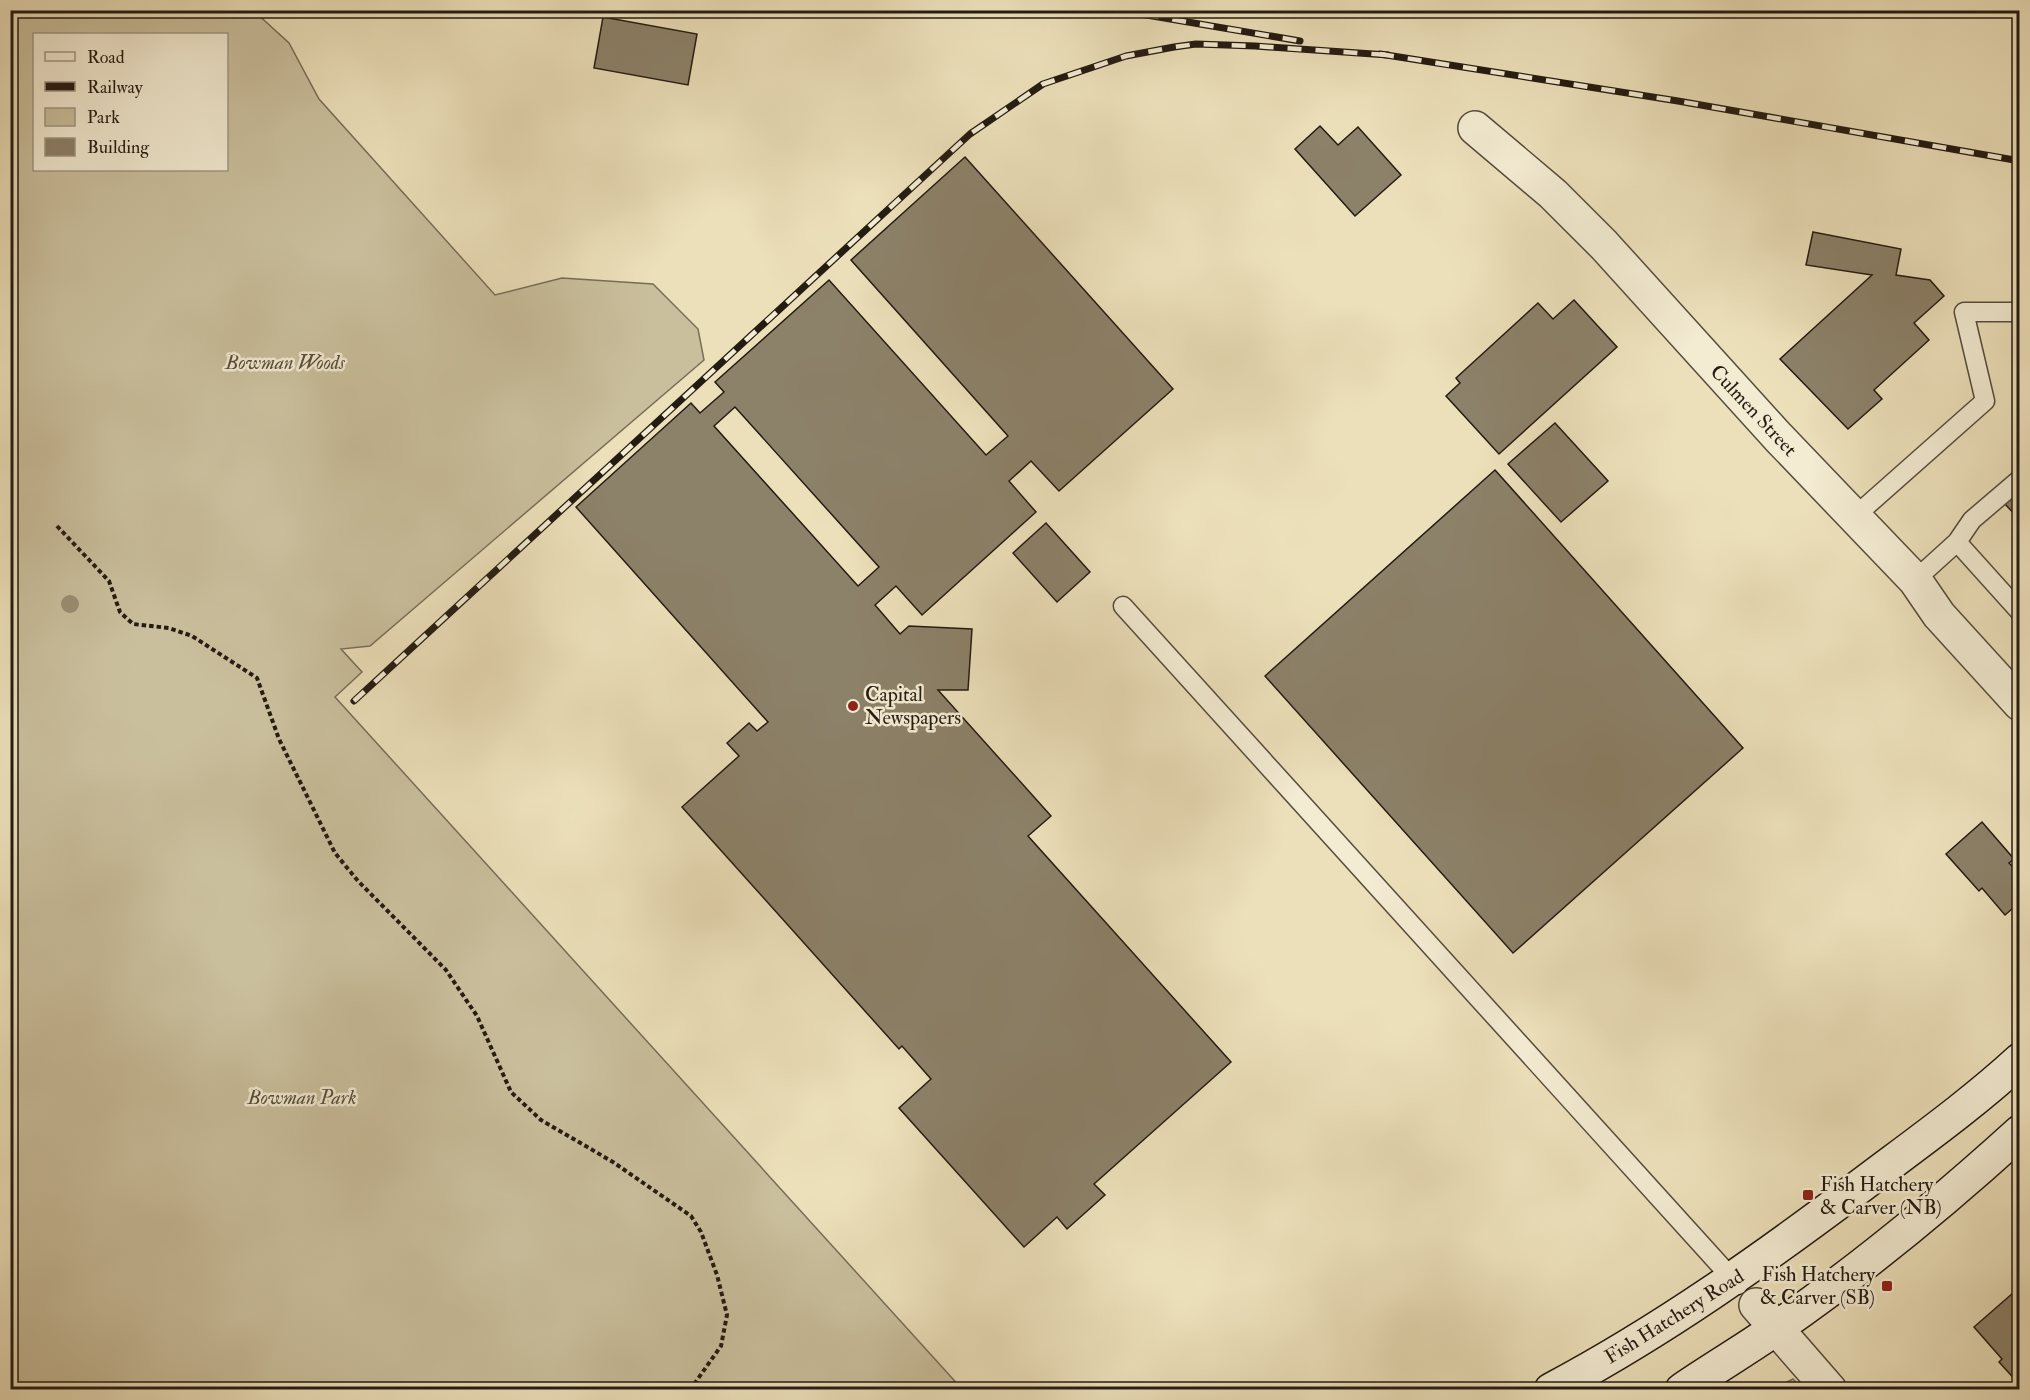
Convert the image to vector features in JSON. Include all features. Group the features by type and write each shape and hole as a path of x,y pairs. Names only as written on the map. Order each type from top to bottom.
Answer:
{"main road":[{"name":"Culmen Street","path":"1475,128 1553,194 1604,245 1854,517 1915,580 1939,615 2019,704"},
{"name":"Fish Hatchery Road","path":"1551,1389 1733,1280 1986,1091 2019,1060"},
{"path":"1682,1389 1766,1317 1920,1220 2019,1131"},
{"path":"1766,1317 1830,1389"}],"lane":[{"path":"1854,517 1985,401 1964,312 2019,312"},
{"path":"1915,580 1957,542 1972,520 2019,478"},
{"path":"1957,542 2019,612"},
{"path":"1123,606 1766,1317"}],"path":[{"path":"57,526 109,580 120,612 133,624 169,628 192,636 257,678 279,739 335,853 358,881 446,970 477,1016 511,1092 541,1120 613,1162 691,1216 701,1232 717,1275 727,1315 721,1346 690,1389"}],"green space":[{"name":"Bowman Park","path":"10,11 254,11 289,43 319,99 495,295 562,278 653,284 698,329 704,360 370,646 341,649 362,672 335,697 962,1389 11,1389"},
{"path":"1793,1379 1802,1389 1773,1389"}],"building":[{"path":"603,17 697,34 688,85 594,68"},
{"path":"1320,126 1338,145 1358,127 1401,175 1355,216 1295,149"},
{"name":"Capital Newspapers","path":"965,157 1173,389 1059,491 1031,461 1009,481 1036,512 922,615 896,586 875,605 900,634 909,626 972,629 968,690 938,690 1051,816 1028,836 1231,1062 1094,1184 1105,1195 1067,1229 1057,1217 1024,1247 899,1108 931,1079 902,1046 899,1049 682,807 739,756 727,743 749,723 757,731 768,722 576,507 691,403 700,413 724,392 715,382 829,280 986,455 1008,436 851,260","holes":["735,407 879,567 858,586 714,426"]},
{"path":"1813,232 1901,249 1896,275 1930,280 1944,296 1914,323 1929,340 1874,390 1882,399 1848,429 1780,359 1872,275 1806,265"},
{"path":"1574,300 1617,347 1499,454 1446,396 1460,383 1456,378 1538,303 1553,319"},
{"path":"1555,423 1608,481 1561,522 1508,464"},
{"path":"1495,470 1743,748 1513,953 1265,676"},
{"path":"2020,489 2020,520 2004,503"},
{"path":"1046,523 1090,572 1057,602 1013,553"},
{"path":"1982,822 2014,859 2009,863 2020,874 2020,902 2005,915 1982,888 1979,891 1946,854"},
{"path":"2020,1287 2020,1385 1999,1362 2002,1359 1974,1327"}],"railway":[{"path":"1117,10 1300,41"},
{"path":"354,701 970,134 1043,84 1126,56 1196,44 1388,55"},
{"path":"1380,54 1678,101 2020,161"}],"place":[{"name":"Capital Newspapers","path":"853,706"},
{"name":"Fish Hatchery & Carver (NB)","path":"1808,1195"},
{"name":"Fish Hatchery & Carver (SB)","path":"1887,1286"}],"park label":[{"name":"Bowman Woods","path":"285,362"}]}
